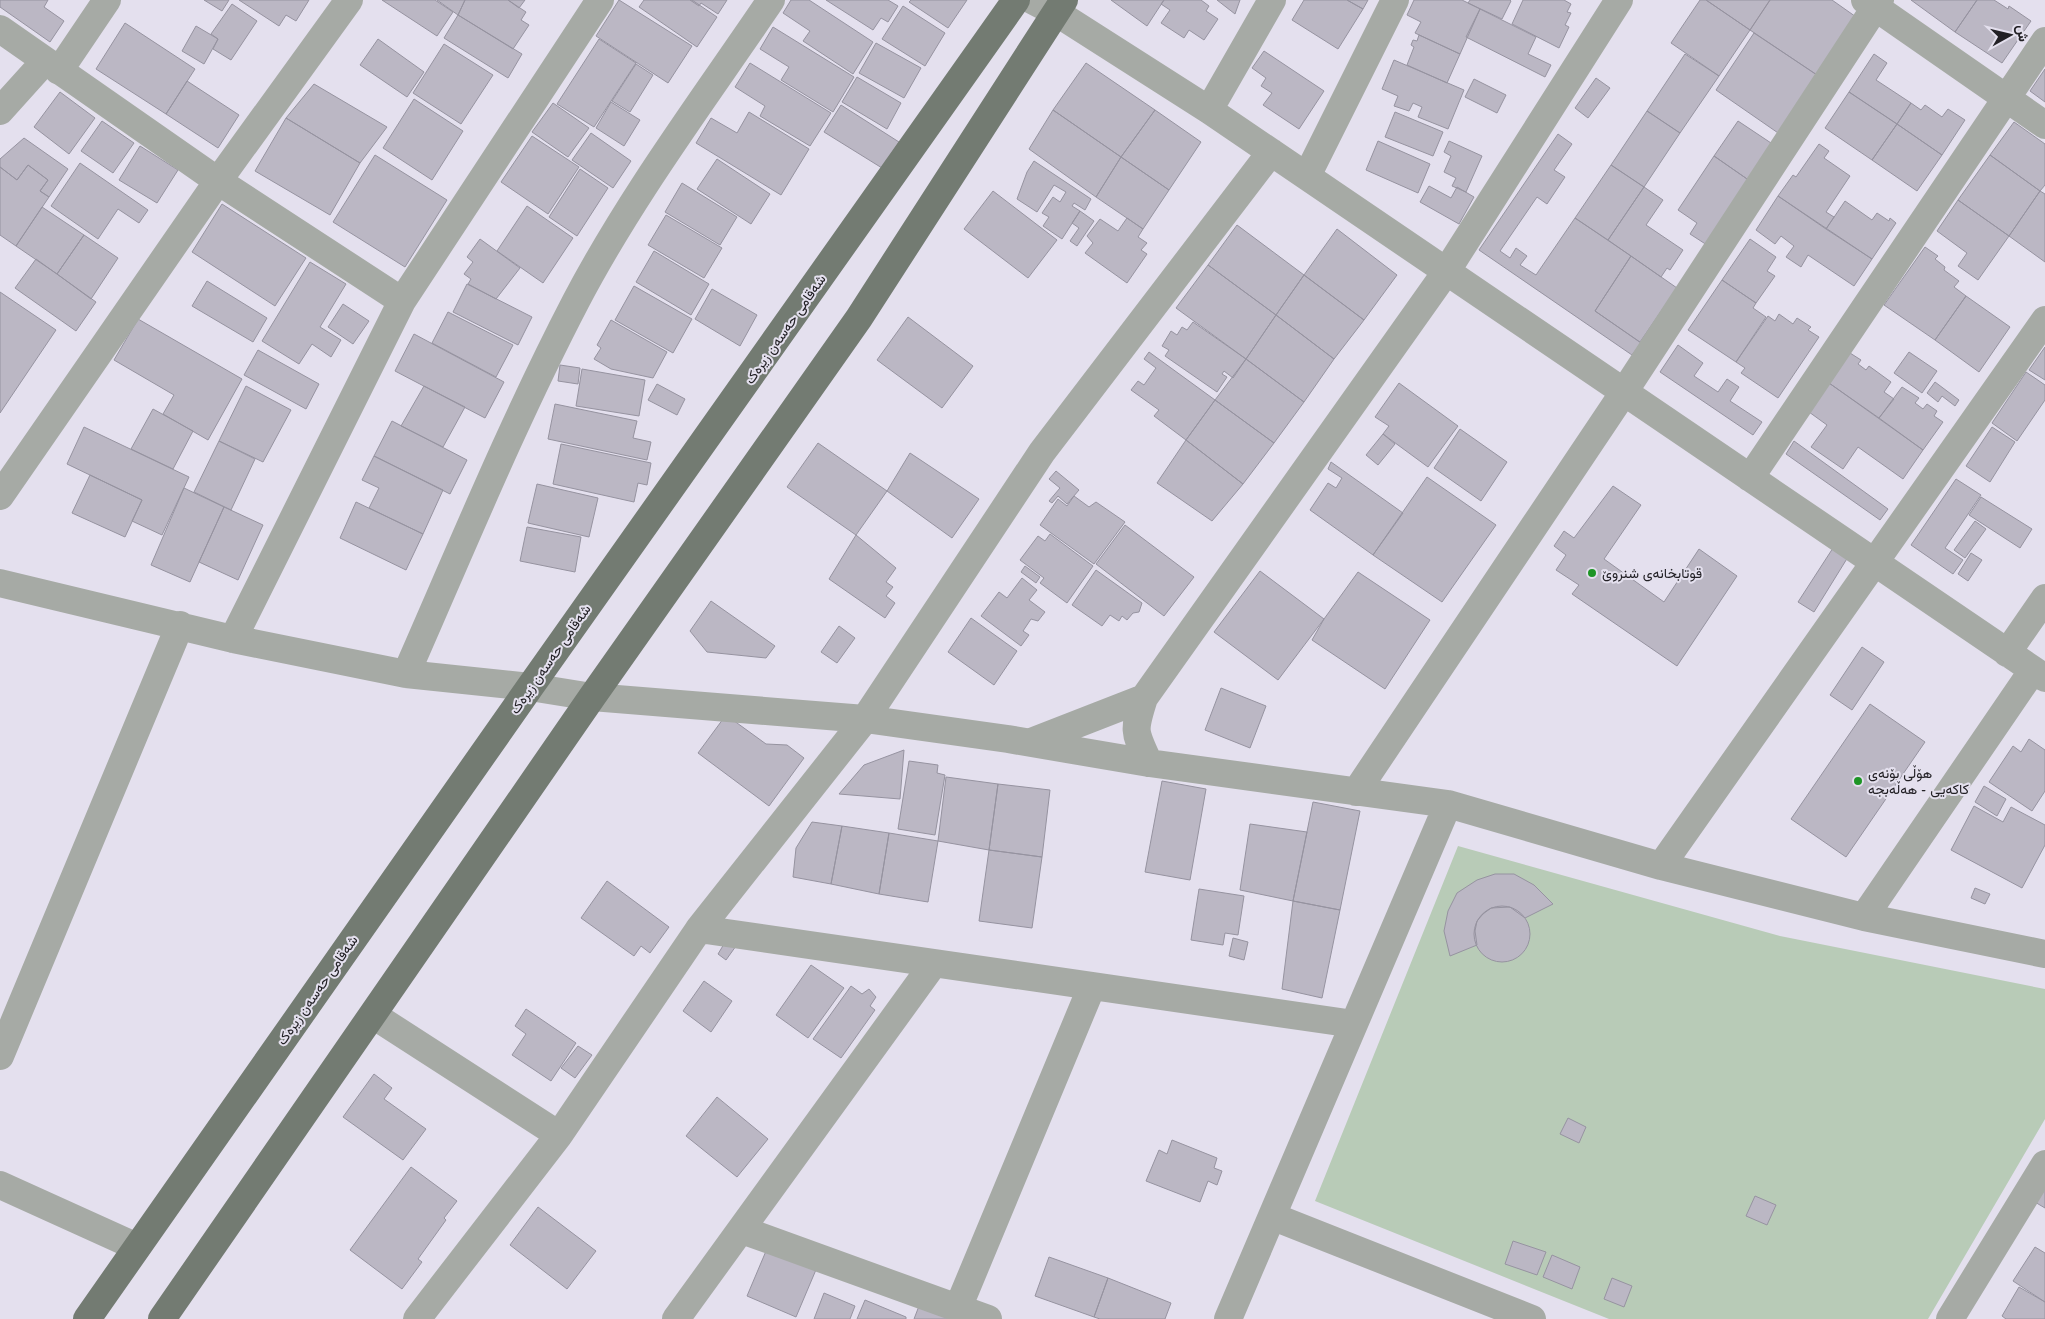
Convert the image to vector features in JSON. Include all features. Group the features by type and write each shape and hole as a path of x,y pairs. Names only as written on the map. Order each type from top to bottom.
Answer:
{"main road":[{"name":"شەقامی حەسەن زیرەک","path":"87,1319 530,687 1016,0"},
{"path":"162,1319 592,697 859,318 1060,6"}],"street":[{"path":"0,111 52,66 107,0"},
{"path":"0,496 218,181 349,0"},
{"path":"233,639 402,301 600,0"},
{"path":"406,674 505,449 576,301 619,225 771,0"},
{"path":"1032,0 1060,6 1446,272 2039,674 1864,917"},
{"path":"1209,110 1272,0"},
{"path":"1307,176 1395,0"},
{"path":"1149,762 1137,738 1135,725 1144,698 1446,272 1619,0"},
{"path":"1356,792 1624,392 1873,3 2045,125"},
{"path":"0,29 218,181 402,301"},
{"path":"1750,478 2045,41"},
{"path":"417,1319 559,1134 699,929 865,719 1042,452 1271,152"},
{"path":"1661,866 2045,320"},
{"path":"0,583 233,639 406,674 530,687 592,697 865,719 1149,762 1448,804 1661,866 1864,917 2045,954"},
{"path":"2007,653 2045,598"},
{"path":"0,1056 180,625"},
{"path":"1031,743 1144,698"},
{"path":"1228,1319 1274,1217 1448,804"},
{"path":"699,929 1354,1024"},
{"path":"676,1319 934,963"},
{"path":"958,1308 1092,986"},
{"path":"373,1015 559,1134"},
{"path":"1950,1319 2045,1164"},
{"path":"0,1185 138,1247"},
{"path":"1274,1217 1532,1319"},
{"path":"742,1230 988,1319"}],"green space":[{"path":"1458,846 1780,936 2045,989 2045,1119 1928,1319 1609,1319 1315,1201"}],"building":[{"path":"0,0 48,0 44,7 64,21 50,42 0,7"},
{"path":"204,0 229,0 222,11"},
{"path":"239,0 309,0 296,21 286,15 279,26"},
{"path":"382,0 435,0 453,12 437,36"},
{"path":"437,0 465,0 458,15"},
{"path":"465,0 508,0 526,12 521,20 529,25 513,49 458,15"},
{"path":"508,0 525,0 519,8"},
{"path":"619,0 692,46 668,83 596,36"},
{"path":"644,0 692,0 717,17 697,47 639,7"},
{"path":"690,0 727,0 718,14 701,3 699,6"},
{"path":"791,0 809,0 873,42 853,74 803,41 810,31 783,13"},
{"path":"826,0 888,0 898,6 888,22 881,18 873,30"},
{"path":"911,0 967,0 948,28 909,2"},
{"path":"1111,0 1164,0 1147,26"},
{"path":"1164,0 1201,0 1209,6 1206,11 1218,19 1204,40 1189,30 1184,38 1161,23 1170,10 1161,4"},
{"path":"1217,0 1240,0 1235,14"},
{"path":"1304,0 1347,0 1363,9 1338,49 1292,20"},
{"path":"1347,0 1368,0 1363,9"},
{"path":"1414,0 1462,0 1480,9 1460,54 1415,33 1421,22 1407,15"},
{"path":"1470,0 1511,1 1502,19 1468,3"},
{"path":"1523,0 1564,0 1571,4 1567,12 1571,13 1565,25 1569,27 1559,48 1512,24"},
{"path":"1700,0 1706,0 1750,30 1719,76 1671,43"},
{"path":"1706,0 1770,0 1750,30"},
{"path":"1770,0 1832,0 1859,19 1820,77 1750,30"},
{"path":"1911,0 1977,0 1955,32"},
{"path":"1977,0 1994,0 2008,9 2009,6 2031,21 2002,63 1955,32"},
{"path":"232,4 257,21 231,60 213,49 218,39 211,34"},
{"path":"903,6 945,33 925,66 882,39"},
{"path":"1480,9 1536,37 1528,54 1551,65 1545,77 1466,37"},
{"path":"458,15 522,54 508,78 444,38"},
{"path":"125,23 195,69 166,114 96,69"},
{"path":"196,26 218,39 204,64 182,51"},
{"path":"773,27 854,77 833,112 781,80 789,67 760,49"},
{"path":"1754,33 1820,77 1781,135 1716,90"},
{"path":"1419,35 1460,54 1447,83 1407,65 1414,47 1411,45 1413,40 1417,41"},
{"path":"378,39 424,72 407,97 360,65"},
{"path":"599,39 636,63 594,127 557,104"},
{"path":"876,43 921,68 904,98 859,73"},
{"path":"444,44 493,75 461,124 413,93"},
{"path":"1264,51 1324,91 1299,129 1263,105 1272,93 1261,86 1266,78 1252,68"},
{"path":"1685,54 1719,76 1680,133 1647,111"},
{"path":"1874,54 1887,63 1876,80 1911,103 1897,124 1849,92"},
{"path":"1394,60 1464,90 1448,129 1418,117 1422,107 1413,103 1409,111 1394,106 1398,96 1382,89"},
{"path":"750,63 831,113 810,146 760,116 765,106 735,87"},
{"path":"1086,63 1155,110 1121,157 1053,110"},
{"path":"636,64 653,75 630,112 612,101"},
{"path":"2045,69 2045,102 2030,91"},
{"path":"857,77 901,103 887,129 842,102"},
{"path":"1596,78 1610,88 1588,118 1575,108"},
{"path":"1474,79 1506,95 1497,113 1465,97"},
{"path":"187,81 239,115 218,148 166,114"},
{"path":"314,84 387,127 360,163 286,118"},
{"path":"60,92 95,118 69,154 34,127"},
{"path":"1849,92 1897,124 1872,160 1825,128"},
{"path":"414,99 463,131 432,180 383,148"},
{"path":"611,102 640,120 624,146 596,128"},
{"path":"553,103 589,128 568,157 532,132"},
{"path":"1911,103 1921,110 1925,105 1942,117 1948,109 1965,120 1942,155 1897,124"},
{"path":"841,105 899,142 882,168 824,132"},
{"path":"1053,110 1121,157 1096,197 1029,149"},
{"path":"1155,110 1201,142 1169,190 1121,157"},
{"path":"1647,111 1680,133 1644,187 1611,165"},
{"path":"749,112 809,149 781,195 696,143 711,118 737,133"},
{"path":"1395,112 1443,132 1433,156 1385,137"},
{"path":"286,118 360,163 330,215 255,171"},
{"path":"102,121 134,143 113,173 81,151"},
{"path":"1738,121 1774,145 1750,181 1714,156"},
{"path":"2014,122 2045,144 2045,185 2040,191 1990,155"},
{"path":"1897,124 1942,155 1917,191 1872,160"},
{"path":"591,133 631,161 613,188 572,160"},
{"path":"1558,134 1572,144 1554,170 1565,177 1547,204 1537,197 1500,251 1510,258 1516,248 1527,256 1520,265 1536,275 1575,218 1631,256 1595,311 1641,343 1632,355 1479,250"},
{"path":"532,136 579,167 548,214 501,182"},
{"path":"24,138 68,169 49,197 40,191 48,180 28,165 17,180 0,167 0,159"},
{"path":"1378,141 1430,164 1418,193 1366,170"},
{"path":"1449,141 1482,156 1466,192 1452,186 1456,178 1444,172 1451,156 1444,152"},
{"path":"1819,144 1829,151 1824,158 1850,176 1826,212 1834,217 1826,229 1778,196 1793,175 1796,177"},
{"path":"140,146 178,170 157,203 119,180"},
{"path":"375,155 447,200 405,267 333,222"},
{"path":"1990,155 2040,191 2009,236 1958,200"},
{"path":"1714,156 1750,181 1707,245 1690,234 1697,223 1678,210"},
{"path":"1121,157 1169,190 1143,229 1096,197"},
{"path":"717,159 770,194 751,224 697,189"},
{"path":"1034,161 1091,199 1085,210 1074,203 1072,206 1080,211 1062,239 1043,226 1049,217 1042,213 1053,197 1060,202 1066,192 1054,185 1037,212 1017,199 1027,172"},
{"path":"80,163 148,210 139,223 118,209 98,239 51,206"},
{"path":"28,165 48,180 40,191 49,197 16,246 0,235 0,167 17,180"},
{"path":"1611,165 1644,187 1608,240 1575,218"},
{"path":"580,169 608,188 577,236 549,217"},
{"path":"682,183 737,217 720,245 665,212"},
{"path":"1429,186 1451,198 1457,187 1474,197 1459,224 1420,202"},
{"path":"1644,187 1663,200 1646,225 1683,250 1670,270 1667,268 1661,277 1608,240"},
{"path":"993,191 1057,240 1028,278 964,229"},
{"path":"2040,191 2045,194 2045,262 2009,236"},
{"path":"1778,196 1872,259 1854,286 1808,255 1801,267 1786,257 1794,246 1781,236 1775,244 1756,230"},
{"path":"1958,200 2009,236 1978,280 1958,266 1967,253 1937,231"},
{"path":"1845,201 1872,220 1877,213 1889,221 1890,218 1896,223 1872,259 1826,229"},
{"path":"222,204 306,258 275,306 192,252"},
{"path":"527,206 573,238 543,283 497,251"},
{"path":"42,207 84,235 57,274 16,246"},
{"path":"1080,211 1094,221 1077,246 1070,241 1079,228 1072,223"},
{"path":"666,215 722,248 704,278 648,245"},
{"path":"1127,218 1143,229 1138,237 1147,243 1141,250 1147,254 1127,283 1085,253 1093,243 1087,236 1100,219 1118,231"},
{"path":"1237,225 1304,275 1276,315 1208,265"},
{"path":"1337,229 1397,275 1364,320 1304,275"},
{"path":"84,235 118,258 91,299 57,274"},
{"path":"480,239 520,268 496,299 468,284 471,279 464,274 473,262 467,257"},
{"path":"1750,239 1776,257 1767,271 1775,276 1756,303 1722,280"},
{"path":"1925,247 1938,256 1935,259 1945,267 1944,270 1959,281 1954,287 1966,296 1935,340 1884,305"},
{"path":"654,251 709,284 691,315 636,282"},
{"path":"1631,256 1677,288 1640,342 1595,311"},
{"path":"36,259 96,302 76,331 15,288"},
{"path":"310,262 346,284 320,327 341,340 331,357 312,344 299,364 262,341"},
{"path":"1208,265 1276,315 1246,359 1176,308"},
{"path":"1304,275 1364,320 1334,359 1276,315"},
{"path":"1722,280 1756,303 1753,308 1766,317 1736,362 1688,330"},
{"path":"207,281 267,318 253,342 192,306"},
{"path":"467,284 532,317 518,345 453,312"},
{"path":"634,286 692,319 673,353 615,320"},
{"path":"712,289 757,315 740,346 695,319"},
{"path":"0,292 56,330 0,413"},
{"path":"1966,296 2010,327 1979,372 1935,340"},
{"path":"343,304 369,321 353,344 328,327"},
{"path":"448,312 513,345 496,377 432,343"},
{"path":"1779,314 1793,324 1797,318 1811,327 1808,330 1819,337 1778,398 1741,373 1745,368 1736,362 1768,316 1775,321"},
{"path":"1276,315 1334,359 1304,402 1246,359"},
{"path":"908,317 973,366 942,408 877,360"},
{"path":"138,319 242,379 208,440 163,414 174,395 114,360"},
{"path":"611,320 667,352 653,378 611,369 594,359 601,348 597,345"},
{"path":"1193,322 1246,359 1233,378 1224,371 1222,374 1227,377 1217,392 1165,356 1169,350 1162,346 1171,331 1177,335 1182,327 1187,330"},
{"path":"414,334 504,382 485,418 395,371"},
{"path":"1678,345 1703,363 1694,376 1718,392 1727,379 1739,387 1730,401 1762,422 1753,435 1660,372"},
{"path":"2045,347 2045,380 2029,370"},
{"path":"258,350 319,384 306,409 244,375"},
{"path":"1149,352 1215,400 1186,440 1154,416 1159,410 1131,390 1138,381 1144,385 1156,368 1144,359"},
{"path":"1909,352 1937,371 1922,393 1894,373"},
{"path":"1850,353 1861,360 1858,364 1866,370 1869,366 1891,382 1884,392 1894,399 1879,418 1829,383"},
{"path":"1246,359 1304,402 1274,443 1215,400"},
{"path":"560,365 580,368 578,384 558,381"},
{"path":"582,369 645,380 639,416 576,406"},
{"path":"2026,372 2045,385 2045,400 2017,441 1992,423"},
{"path":"1935,382 1959,400 1955,406 1942,396 1938,402 1927,393"},
{"path":"1399,383 1458,426 1428,467 1383,434 1389,426 1375,417"},
{"path":"1829,383 1923,450 1903,479 1858,447 1843,469 1811,447 1827,425 1809,412"},
{"path":"657,384 685,399 677,415 648,400"},
{"path":"246,386 291,410 263,462 219,441"},
{"path":"424,386 465,407 443,447 401,426"},
{"path":"1902,387 1919,398 1915,403 1923,409 1927,404 1937,411 1934,416 1943,422 1923,450 1879,418"},
{"path":"1215,400 1274,443 1243,484 1186,440"},
{"path":"555,404 637,421 633,438 651,442 647,460 548,439"},
{"path":"153,409 193,431 173,469 131,449"},
{"path":"392,421 467,460 450,494 374,456"},
{"path":"84,427 189,477 162,535 132,521 142,500 67,464"},
{"path":"1992,427 2015,442 1990,482 1966,466"},
{"path":"1460,429 1507,462 1481,501 1434,468"},
{"path":"1383,434 1395,444 1378,465 1366,455"},
{"path":"1186,440 1243,484 1212,521 1157,483"},
{"path":"219,441 255,459 231,510 194,492"},
{"path":"1794,441 1888,509 1880,520 1786,454"},
{"path":"818,443 887,491 856,535 787,487"},
{"path":"561,444 651,463 647,485 638,483 634,502 553,484"},
{"path":"910,453 979,499 952,538 887,491"},
{"path":"374,456 443,490 423,534 369,508 379,488 362,480"},
{"path":"1331,462 1403,513 1373,555 1310,510 1328,483 1336,488 1342,478 1328,469"},
{"path":"1056,471 1079,490 1067,504 1058,496 1052,503 1049,501 1060,488 1049,479"},
{"path":"90,475 142,500 125,537 72,513"},
{"path":"1427,477 1496,525 1442,602 1373,555"},
{"path":"1956,479 1981,495 1945,548 1963,560 1953,574 1911,545"},
{"path":"537,484 598,498 589,537 528,523"},
{"name":"قوتابخانەی شنروێ","path":"1613,486 1641,505 1604,559 1664,602 1699,549 1737,576 1677,666 1572,594 1579,585 1556,570 1566,555 1554,546 1564,531 1574,538"},
{"path":"184,488 224,507 190,582 151,565"},
{"path":"1074,496 1089,507 1096,502 1125,522 1094,564 1040,525 1058,499 1067,506"},
{"path":"1981,497 2032,529 2020,548 1969,515"},
{"path":"356,502 423,534 406,570 340,538"},
{"path":"224,507 263,525 238,580 199,562"},
{"path":"1975,521 1986,529 1965,558 1954,550"},
{"path":"1125,525 1194,577 1164,616 1096,564"},
{"path":"527,527 581,537 575,572 520,561"},
{"path":"1050,534 1093,566 1067,603 1040,583 1044,578 1020,560 1038,536 1045,541"},
{"path":"856,535 896,568 886,582 893,587 886,596 895,603 885,618 829,579"},
{"path":"1833,548 1848,557 1814,612 1798,602"},
{"path":"1971,553 1982,560 1968,581 1958,574"},
{"path":"1025,566 1040,577 1036,583 1021,572"},
{"path":"1096,570 1142,603 1139,612 1133,613 1127,620 1122,616 1119,621 1110,615 1102,626 1072,605"},
{"path":"1260,571 1324,619 1278,680 1214,632"},
{"path":"1358,572 1430,620 1385,689 1312,640 1324,619"},
{"path":"1022,578 1037,590 1029,600 1045,612 1038,621 1031,619 1023,631 1029,635 1021,646 981,616 999,592 1007,598"},
{"path":"711,601 775,646 766,658 707,652 690,631"},
{"path":"971,618 1017,651 994,685 948,652"},
{"path":"839,626 855,638 837,663 821,652"},
{"path":"1862,647 1884,662 1852,710 1830,695"},
{"path":"1221,688 1266,706 1250,748 1205,730"},
{"name":"ھۆڵی بۆنەی کاکەیی - هەڵەبجە","path":"1870,704 1925,742 1846,857 1791,819"},
{"path":"726,715 766,744 787,745 804,758 769,806 698,753"},
{"path":"2029,739 2045,750 2045,791 2032,811 1989,782 2013,746 2021,752"},
{"path":"904,750 900,799 839,794 864,765"},
{"path":"909,761 938,765 937,773 945,775 935,835 898,829"},
{"path":"946,777 998,784 989,850 938,841"},
{"path":"1162,781 1206,789 1190,880 1145,872"},
{"path":"998,784 1050,790 1042,857 989,850"},
{"path":"1984,786 2006,799 1997,816 1975,802"},
{"path":"1313,802 1360,811 1340,910 1293,901"},
{"path":"1974,806 2003,822 2011,807 2045,825 2045,845 2022,888 1951,850"},
{"path":"812,822 842,826 831,884 793,877 796,848"},
{"path":"1250,824 1307,832 1293,901 1240,890"},
{"path":"842,826 889,833 879,894 831,884"},
{"path":"889,833 938,841 928,902 879,894"},
{"path":"989,850 1042,857 1032,928 979,921"},
{"path":"1495,874 1514,874 1534,885 1553,904 1525,918 1510,907 1491,908 1477,921 1475,931 1477,945 1450,956 1444,931 1448,911 1457,893 1477,880"},
{"path":"607,881 669,927 650,953 641,946 634,956 581,918"},
{"path":"1975,888 1990,894 1985,904 1971,898"},
{"path":"1199,889 1244,896 1238,935 1225,933 1223,945 1191,940"},
{"path":"1293,901 1340,910 1322,998 1282,989"},
{"path":"1502,906 1513,908 1522,914 1528,923 1530,934 1528,945 1522,954 1513,960 1502,962 1491,960 1482,954 1476,945 1474,934 1476,923 1482,914 1491,908"},
{"path":"1233,938 1248,942 1244,960 1229,956"},
{"path":"724,944 736,946 726,960 718,954"},
{"path":"811,965 844,988 808,1038 776,1015"},
{"path":"704,981 732,1001 711,1032 683,1011"},
{"path":"851,986 862,994 869,989 876,997 870,1006 875,1010 841,1058 813,1039"},
{"path":"526,1009 576,1043 551,1081 512,1055 526,1034 515,1026"},
{"path":"578,1046 592,1055 575,1078 561,1068"},
{"path":"374,1074 392,1088 384,1099 426,1129 403,1160 343,1117"},
{"path":"717,1097 768,1139 737,1177 686,1136"},
{"path":"1568,1118 1586,1127 1579,1143 1560,1134"},
{"path":"1172,1140 1217,1158 1214,1168 1222,1171 1217,1185 1208,1181 1200,1202 1146,1181 1159,1150 1167,1154"},
{"path":"411,1167 457,1201 418,1259 422,1262 402,1289 350,1250"},
{"path":"2045,1170 2045,1208 2028,1198"},
{"path":"1755,1196 1776,1205 1767,1225 1746,1216"},
{"path":"538,1207 596,1251 567,1289 510,1245"},
{"path":"1513,1241 1546,1252 1537,1275 1505,1264"},
{"path":"769,1244 818,1265 796,1317 747,1296"},
{"path":"2035,1247 2045,1253 2045,1302 2013,1281"},
{"path":"1552,1255 1580,1267 1572,1289 1543,1277"},
{"path":"1049,1257 1108,1278 1094,1317 1035,1296"},
{"path":"1108,1278 1171,1303 1165,1319 1100,1319 1094,1317"},
{"path":"1612,1278 1632,1286 1624,1307 1604,1299"},
{"path":"2019,1287 2045,1302 2045,1319 2006,1319 2002,1316"},
{"path":"824,1293 855,1306 850,1319 814,1319"},
{"path":"865,1300 906,1317 906,1319 857,1319"},
{"path":"919,1306 950,1319 914,1319"}],"place":[{"name":"قوتابخانەی شنروێ","path":"1592,573"},
{"name":"ھۆڵی بۆنەی کاکەیی - هەڵەبجە","path":"1858,781"}]}
